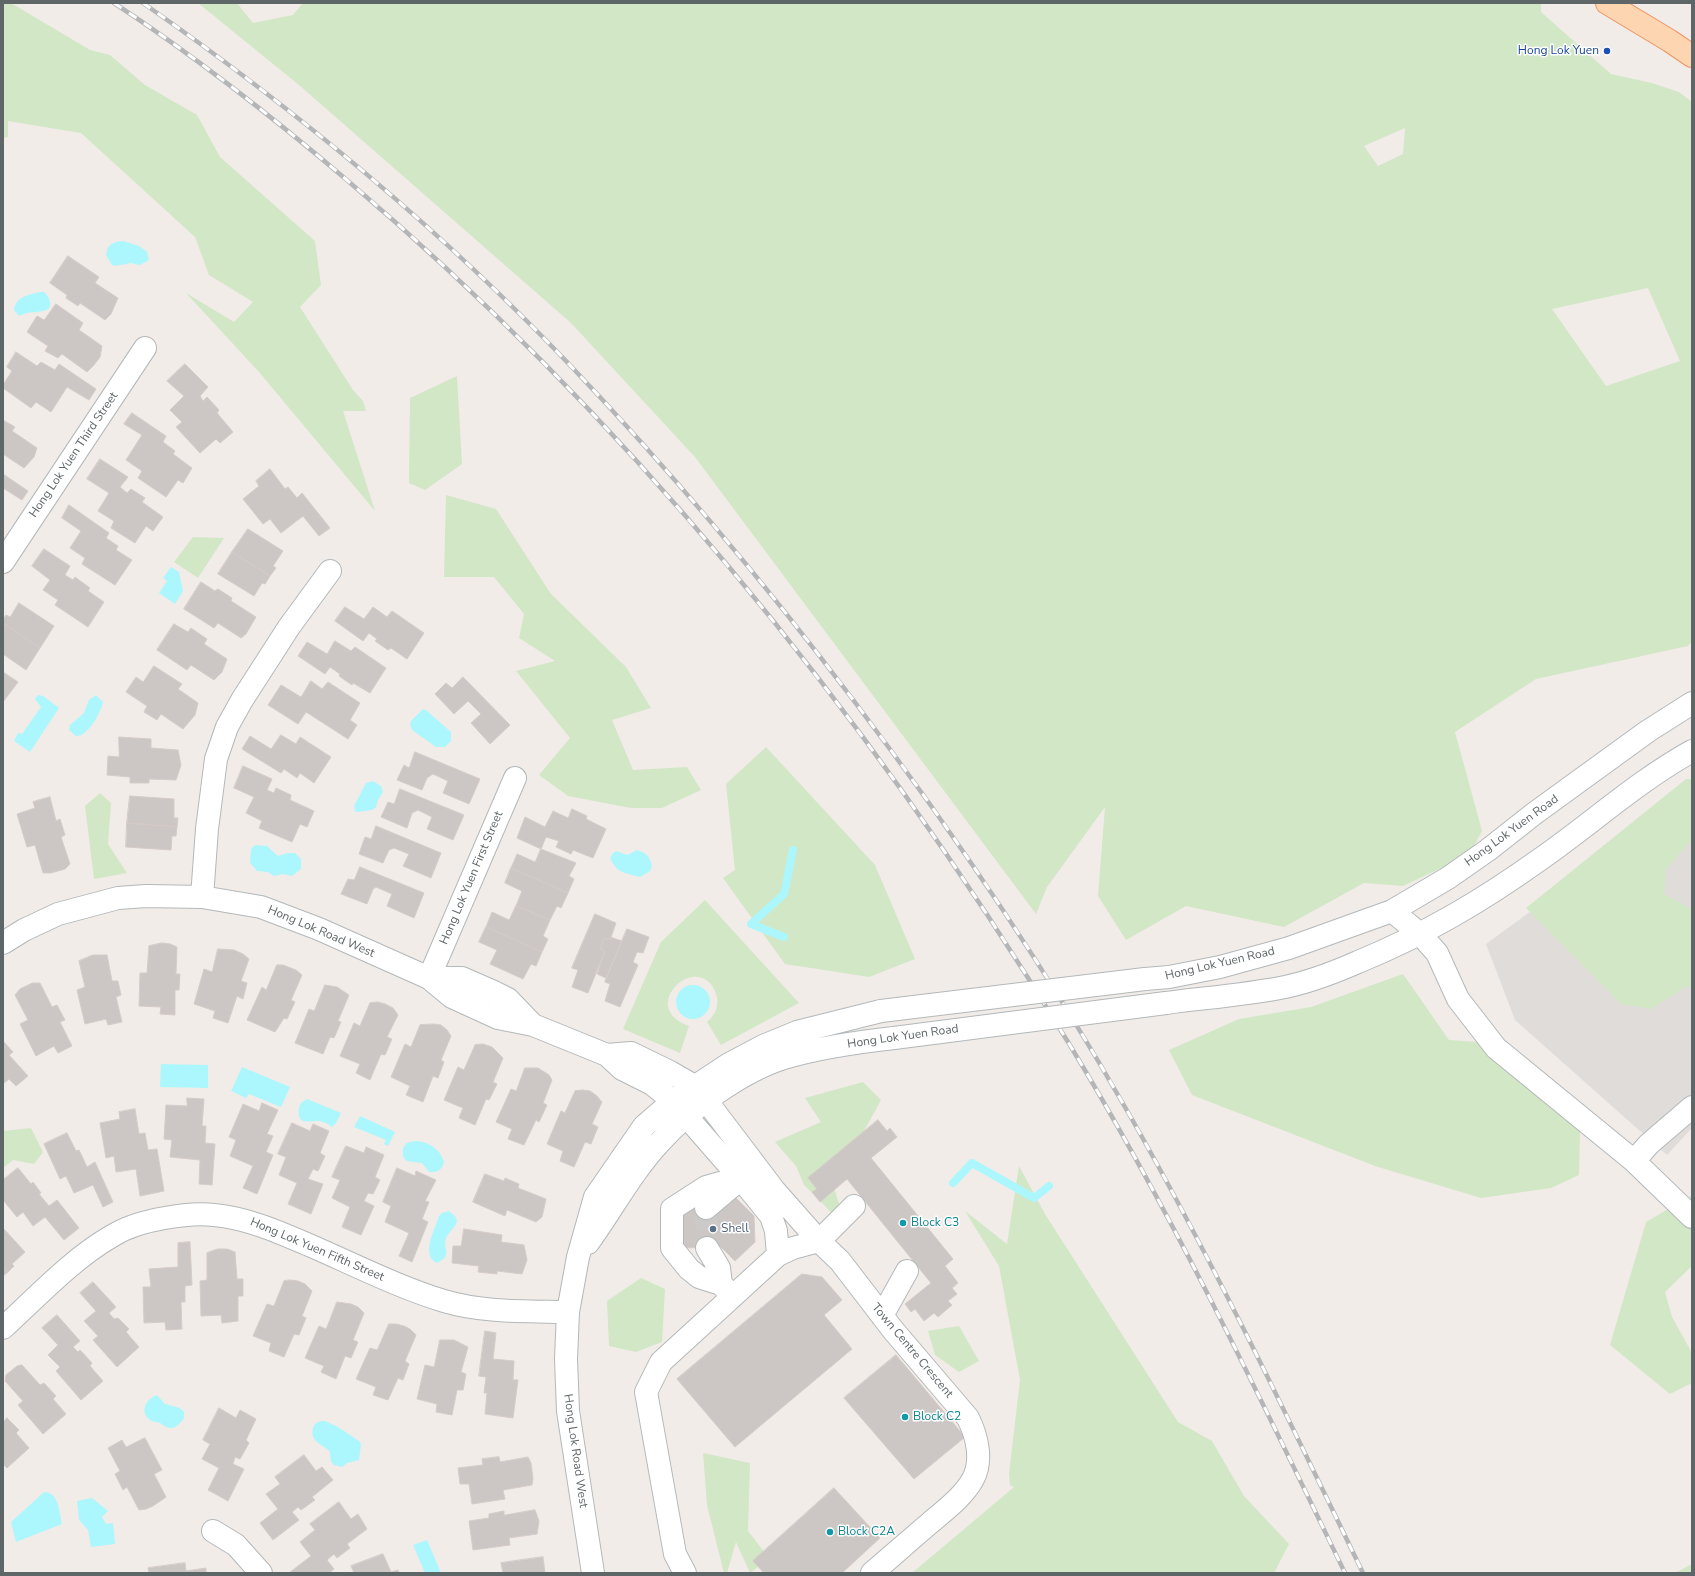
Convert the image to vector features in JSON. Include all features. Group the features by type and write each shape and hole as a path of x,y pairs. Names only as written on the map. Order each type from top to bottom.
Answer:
{"main road":[{"path":"1607,3 1692,56"},
{"path":"1670,41 1692,48"}],"street":[{"name":"Hong Lok Yuen Third Street","path":"3,562 145,348"},
{"path":"202,897 206,829 216,759 228,727 242,700 289,627 330,571"},
{"name":"Hong Lok Yuen Road","path":"701,1095 729,1064 763,1046 797,1032 881,1011 1169,977 1220,967 1289,948 1392,911 1448,878 1648,731 1692,703"},
{"name":"Hong Lok Yuen Road","path":"701,1095 738,1079 758,1068 784,1058 847,1044 1280,988 1306,982 1372,956 1453,917 1509,882 1634,789 1692,751"},
{"name":"Hong Lok Yuen First Street","path":"429,978 515,778"},
{"name":"Hong Lok Road West","path":"3,943 24,930 58,914 118,898 146,896 202,897 261,907 319,929 429,978 462,978 494,992 508,1000 533,1025 607,1055 622,1069 652,1084 680,1109"},
{"path":"1392,911 1420,934 1437,953 1458,999 1496,1048 1634,1161 1692,1217"},
{"name":"Hong Lok Road West","path":"593,1573 568,1411 566,1359 568,1312 578,1257 595,1197 644,1126 680,1109 701,1095 670,1072 631,1053 607,1055"},
{"name":"Town Centre Crescent","path":"701,1095 774,1190 818,1241 840,1261 882,1316 968,1418 973,1428 978,1452 977,1467 973,1480 952,1505 872,1573"},
{"path":"1634,1161 1649,1144 1692,1107"},
{"path":"680,1109 736,1183 771,1216 776,1231 778,1255"},
{"path":"726,1290 699,1277 689,1269 672,1248 672,1210 706,1186 720,1183 736,1183"},
{"path":"706,1208 736,1183"},
{"path":"686,1573 675,1554 646,1392 661,1362 726,1290 778,1255 793,1248 818,1241 854,1206"},
{"name":"Hong Lok Yuen Fifth Street","path":"3,1328 83,1255 113,1235 146,1221 181,1215 214,1215 244,1220 282,1233 401,1286 445,1301 474,1307 505,1310 568,1312"},
{"path":"707,1248 719,1268 726,1290"},
{"path":"882,1316 907,1271"},
{"path":"213,1531 236,1545 261,1573"}],"shaded area":[{"path":"1692,817 1692,1128 1667,1155 1515,1020 1486,944 1624,843"}],"green space":[{"path":"3,3 11,3 90,50 110,55 145,85 197,115 220,157 315,241 321,285 300,307 353,390 363,401 366,411 343,411 375,511 259,372 186,293 234,322 253,302 209,275 195,237 81,133 8,121 8,137 3,138"},
{"path":"198,3 237,3 253,23 293,15 303,3 1541,3 1541,12 1611,74 1652,83 1679,92 1692,102 1692,641 1688,646 1536,679 1455,732 1482,831 1469,855 1403,886 1364,883 1284,927 1186,906 1126,940 1098,896 1105,807 1047,887 1036,914 695,457 571,323 299,85","holes":["1405,128 1403,154 1378,166 1364,146","1648,288 1680,361 1606,386 1552,309"]},
{"path":"457,376 462,464 425,490 409,483 410,398"},
{"path":"446,495 496,509 551,594 626,667 651,708 612,720 633,770 687,767 701,790 662,808 631,808 568,796 539,775 570,738 516,671 555,661 519,638 524,614 494,577 444,577"},
{"path":"193,537 224,538 198,578 174,562"},
{"path":"766,747 875,865 915,959 869,977 785,964 723,878 735,870 726,784"},
{"path":"1686,779 1692,779 1692,839 1666,870 1664,894 1690,908 1692,914 1692,987 1685,987 1651,1009 1621,1004 1526,908"},
{"path":"100,793 111,803 108,844 127,873 94,879 85,806"},
{"path":"705,900 799,1003 721,1045 707,1022 716,1010 716,994 708,981 697,977 686,979 676,986 670,995 668,1007 674,1017 689,1026 680,1053 623,1029 661,942"},
{"path":"1403,974 1449,1040 1509,1044 1580,1132 1579,1175 1551,1188 1481,1198 1375,1166 1192,1095 1169,1050 1239,1019 1311,1007"},
{"path":"863,1082 881,1100 850,1157 830,1175 841,1210 831,1212 804,1185 796,1166 775,1142 821,1122 805,1098"},
{"path":"31,1128 43,1152 34,1164 13,1160 3,1168 3,1131"},
{"path":"1019,1166 1045,1214 1178,1422 1212,1441 1244,1496 1289,1544 1274,1573 912,1573 1014,1487 1010,1485 1009,1474 1020,1380 999,1266 965,1211 1007,1244"},
{"path":"1692,1195 1692,1266 1665,1292 1672,1317 1692,1353 1692,1383 1670,1394 1610,1345 1646,1222"},
{"path":"641,1278 665,1289 662,1342 636,1352 609,1346 607,1301"},
{"path":"959,1326 979,1361 959,1372 935,1355 928,1331"},
{"path":"703,1453 750,1463 748,1531 769,1558 750,1573 736,1542 727,1573 724,1573 707,1505"},
{"path":"1692,1564 1692,1573 1675,1573"}],"water":[{"path":"123,241 139,246 147,252 149,260 140,265 131,263 115,266 112,265 106,255 108,248 113,243"},
{"path":"44,292 48,297 50,303 49,308 47,310 22,314 19,316 14,310 17,302 27,295"},
{"path":"171,567 179,572 183,591 175,604 159,593 167,581 163,578"},
{"path":"38,695 43,696 59,708 30,752 14,741 18,733 22,734 41,707 35,699"},
{"path":"96,695 103,702 100,712 85,733 76,736 69,730 70,725 84,713 89,700"},
{"path":"423,709 451,732 451,741 445,747 436,747 412,730 410,725 411,721"},
{"path":"373,781 381,786 383,792 376,807 372,810 355,811 354,806 366,783"},
{"path":"255,845 267,846 278,856 287,853 295,853 301,859 301,869 292,876 283,874 274,876 268,872 257,871 250,863 251,849"},
{"path":"637,850 647,855 652,866 650,871 640,877 622,872 616,867 610,858 616,851 627,855"},
{"path":"690,985 696,985 705,990 709,996 709,1008 705,1014 696,1019 690,1019 681,1014 676,1005 676,999 681,990"},
{"path":"161,1064 208,1065 208,1088 160,1087"},
{"path":"242,1067 290,1087 281,1107 249,1094 246,1098 231,1091"},
{"path":"307,1099 341,1113 336,1123 332,1127 320,1121 302,1120 299,1114 299,1108 302,1102"},
{"path":"360,1116 395,1132 388,1146 384,1144 386,1140 354,1127"},
{"path":"414,1141 424,1142 439,1152 444,1161 440,1170 429,1172 422,1163 410,1162 403,1157 403,1148 407,1143"},
{"path":"449,1211 455,1216 457,1221 446,1238 445,1257 437,1263 432,1259 430,1254 430,1242 439,1216 442,1213"},
{"path":"157,1395 165,1404 180,1408 184,1412 184,1418 173,1428 151,1421 146,1416 144,1409 147,1402"},
{"path":"325,1421 338,1427 359,1441 361,1444 359,1460 347,1463 342,1467 334,1465 331,1462 330,1452 315,1440 312,1433 316,1423"},
{"path":"44,1492 53,1495 58,1504 62,1524 16,1542 11,1522"},
{"path":"92,1498 108,1511 102,1517 106,1524 113,1523 115,1544 91,1547 88,1530 79,1520 77,1501"},
{"path":"427,1540 441,1573 425,1573 413,1545"}],"building":[{"path":"68,256 99,277 95,283 118,298 111,314 105,320 80,303 78,306 66,298 67,295 50,283"},
{"path":"56,304 83,323 79,330 102,346 100,357 87,372 62,354 58,358 45,351 48,346 27,332 37,316 44,320"},
{"path":"16,352 37,366 41,362 55,370 59,364 96,389 89,400 67,387 51,412 36,402 31,408 3,388 3,385 12,371 7,367"},
{"path":"185,364 208,387 200,396 203,401 207,397 219,410 217,413 233,432 220,443 216,439 200,453 176,427 182,422 170,410 184,396 167,381"},
{"path":"132,413 166,436 163,442 175,451 173,454 192,468 183,483 178,480 166,497 138,478 142,471 126,460 142,435 124,424"},
{"path":"3,420 15,427 12,431 37,448 34,457 24,468 3,454"},
{"path":"100,459 128,477 120,487 127,493 131,489 145,498 142,502 163,517 153,531 146,526 135,543 111,528 114,521 98,511 109,493 87,479"},
{"path":"270,469 285,489 288,487 297,498 302,493 330,528 319,536 303,516 281,533 270,519 263,524 243,499 259,486 256,481"},
{"path":"3,474 28,491 22,500 3,488"},
{"path":"69,505 109,533 106,538 118,546 116,550 132,560 115,585 82,564 85,558 70,548 81,531 62,518"},
{"path":"248,529 283,551 273,566 276,568 270,576 232,552"},
{"path":"44,549 70,566 65,575 73,580 75,577 90,588 88,591 104,602 88,627 55,605 58,600 43,590 50,580 32,566"},
{"path":"232,552 270,576 265,584 262,583 254,596 218,574"},
{"path":"201,582 215,591 218,589 232,598 231,601 256,617 246,634 241,638 218,623 214,628 184,609"},
{"path":"19,603 54,626 40,648 3,623 6,615 10,617"},
{"path":"345,607 364,619 373,607 387,617 392,611 424,633 407,659 391,648 388,650 375,641 377,639 369,633 363,641 335,621"},
{"path":"3,623 40,648 26,670 3,654"},
{"path":"174,624 188,632 191,628 207,639 204,644 227,659 222,672 214,680 191,665 187,670 157,650"},
{"path":"335,641 351,651 355,647 386,668 370,693 353,683 352,685 339,676 340,674 330,667 325,674 298,656 307,642 327,654"},
{"path":"154,666 182,684 178,689 198,703 195,715 183,729 161,714 157,720 144,712 147,706 126,692 136,677 143,682"},
{"path":"3,672 18,682 3,702"},
{"path":"463,677 510,725 490,744 471,723 481,714 468,701 454,714 435,694 446,683 452,688"},
{"path":"311,681 322,689 328,682 360,703 350,720 357,725 348,739 306,712 298,724 268,705 281,685 301,697"},
{"path":"281,735 296,744 300,737 331,757 314,783 300,773 297,778 284,769 281,773 242,749 250,736 271,749"},
{"path":"119,737 151,739 151,748 178,750 181,765 176,780 149,779 149,783 130,783 130,777 107,775 108,756 119,757"},
{"path":"415,752 480,779 469,804 443,793 448,781 433,774 427,778 422,790 397,780 404,765 409,768"},
{"path":"243,766 272,779 267,790 274,793 276,788 291,795 290,800 314,811 307,827 300,824 292,842 259,828 262,821 246,813 254,797 234,788"},
{"path":"400,789 464,815 453,840 427,829 432,817 418,810 412,813 407,828 381,817 388,802 394,804"},
{"path":"130,796 174,799 174,818 178,818 177,827 127,823"},
{"path":"50,797 56,821 60,819 65,835 61,837 70,864 65,869 51,873 43,873 35,845 27,847 17,814 35,808 33,802"},
{"path":"572,809 587,816 586,819 606,829 593,858 573,850 571,854 556,847 559,841 546,837 541,849 517,838 525,817 545,827 553,811 568,818"},
{"path":"127,823 177,827 176,836 172,836 171,850 126,847"},
{"path":"376,826 441,853 431,878 403,866 409,854 394,848 389,850 383,863 359,854 365,837 371,839"},
{"path":"541,849 576,863 569,876 574,879 568,893 511,868 517,854 535,862"},
{"path":"360,867 424,893 414,918 387,906 392,894 376,887 373,889 367,904 341,894 348,879 354,880"},
{"path":"511,868 568,893 561,908 557,906 550,920 516,906 522,891 505,883"},
{"path":"516,906 550,920 543,936 548,939 542,952 486,927 492,912 509,920"},
{"path":"595,914 616,923 610,940 604,938 600,949 605,951 588,993 572,987 578,970 572,968"},
{"path":"486,927 542,952 536,966 531,964 523,979 490,964 497,950 479,942"},
{"path":"627,929 649,937 643,953 637,952 633,962 638,965 620,1007 605,1001 610,984 605,982"},
{"path":"610,937 622,941 606,978 597,974 605,951 600,949 604,938 610,940"},
{"path":"162,943 177,947 176,974 180,974 179,990 175,990 175,1015 160,1014 161,1007 139,1006 140,973 147,973 149,946"},
{"path":"218,949 234,950 243,954 249,959 241,981 247,983 243,999 237,996 228,1023 213,1018 215,1011 194,1004 204,969 212,972"},
{"path":"93,955 107,955 112,981 118,981 121,995 116,997 122,1022 108,1025 106,1019 85,1024 77,990 85,987 79,961"},
{"path":"277,965 283,965 296,970 302,975 291,1000 295,1002 287,1019 284,1018 275,1032 247,1020 262,987 266,990"},
{"path":"33,983 40,983 52,1007 57,1005 65,1020 60,1022 72,1046 58,1053 54,1046 36,1056 20,1024 28,1020 15,995 20,989"},
{"path":"325,985 337,987 349,995 338,1021 341,1022 334,1038 330,1037 323,1054 295,1043 309,1009 314,1011"},
{"path":"378,1002 393,1008 398,1015 387,1037 392,1039 385,1055 381,1054 370,1080 356,1073 360,1064 340,1056 354,1023 360,1026 370,1003"},
{"path":"420,1025 441,1025 451,1036 441,1060 444,1062 438,1078 433,1076 423,1102 406,1095 410,1086 391,1077 405,1044 411,1047"},
{"path":"3,1041 13,1052 9,1055 28,1076 16,1086 9,1079 3,1084"},
{"path":"483,1044 492,1047 503,1058 493,1082 497,1084 489,1100 486,1099 475,1125 459,1118 463,1108 444,1100 458,1067 464,1070 475,1045"},
{"path":"525,1068 538,1068 549,1075 552,1080 543,1103 547,1105 539,1122 536,1120 524,1145 508,1139 512,1129 496,1122 511,1089 516,1091"},
{"path":"575,1091 590,1091 602,1102 592,1124 598,1127 591,1144 585,1142 574,1167 560,1161 563,1151 547,1144 561,1111 565,1113"},
{"path":"187,1098 204,1099 202,1126 206,1126 205,1143 215,1144 212,1185 199,1184 200,1160 170,1157 172,1140 164,1139 166,1105 187,1106"},
{"path":"262,1103 278,1110 267,1134 273,1136 266,1152 273,1155 257,1194 243,1188 253,1166 230,1156 236,1140 229,1137 243,1104 259,1111"},
{"path":"135,1109 139,1134 145,1133 148,1150 157,1149 164,1191 140,1196 136,1169 116,1172 114,1156 106,1158 100,1123 120,1119 119,1112"},
{"name":"Block C3","path":"878,1120 887,1131 890,1128 897,1137 871,1158 953,1259 945,1266 958,1283 952,1288 957,1294 948,1301 952,1305 938,1317 934,1313 924,1321 915,1309 911,1312 905,1304 931,1283 847,1179 820,1202 812,1192 817,1189 808,1178"},
{"path":"292,1123 310,1131 313,1124 329,1131 320,1153 325,1156 318,1171 313,1169 308,1179 323,1184 311,1214 288,1204 297,1183 279,1175 286,1157 278,1154"},
{"path":"67,1133 76,1151 79,1150 87,1167 95,1162 113,1202 103,1207 93,1185 74,1193 66,1176 60,1179 44,1144"},
{"path":"346,1146 364,1153 366,1147 384,1155 375,1177 380,1180 373,1194 368,1193 364,1201 374,1206 361,1235 342,1227 350,1207 332,1198 340,1180 332,1177"},
{"path":"18,1168 31,1184 33,1182 41,1193 39,1194 49,1206 57,1200 79,1228 64,1240 45,1217 33,1226 23,1212 17,1217 3,1200 3,1180"},
{"path":"397,1168 415,1176 416,1171 436,1180 425,1201 429,1202 422,1219 428,1222 412,1262 399,1256 409,1233 385,1222 391,1206 383,1202"},
{"path":"485,1174 504,1181 505,1178 519,1184 518,1188 546,1199 542,1217 536,1222 507,1210 505,1216 473,1202"},
{"name":"Shell","path":"735,1197 754,1216 755,1242 735,1261 721,1247 683,1248 672,1209 706,1208"},
{"path":"3,1228 25,1252 12,1264 14,1266 8,1272 3,1266"},
{"path":"464,1229 502,1235 501,1242 524,1245 527,1260 522,1274 497,1271 497,1274 478,1272 479,1266 452,1263 453,1246 461,1246"},
{"path":"190,1242 192,1285 185,1286 185,1302 181,1302 182,1329 166,1330 165,1322 144,1323 143,1287 151,1287 149,1269 178,1267 178,1243"},
{"path":"218,1249 227,1249 235,1252 237,1279 243,1279 243,1296 238,1296 238,1321 222,1323 221,1315 201,1316 200,1281 207,1280 207,1253"},
{"path":"3,1266 8,1272 3,1276"},
{"path":"802,1274 822,1277 842,1300 824,1315 852,1349 735,1447 677,1379"},
{"path":"290,1280 305,1284 312,1291 302,1316 306,1318 299,1335 294,1334 284,1357 269,1351 271,1343 253,1336 267,1304 274,1306 284,1281"},
{"path":"93,1282 116,1307 109,1313 114,1319 118,1318 129,1329 126,1332 139,1347 117,1367 93,1340 98,1336 84,1321 96,1311 80,1293"},
{"path":"337,1302 351,1304 358,1307 364,1313 353,1340 358,1342 351,1358 345,1356 336,1379 321,1372 324,1366 305,1358 319,1326 326,1329"},
{"path":"57,1315 80,1341 73,1347 78,1352 80,1350 92,1363 90,1366 103,1381 81,1400 56,1371 60,1367 48,1355 58,1345 42,1328"},
{"path":"389,1324 404,1326 416,1335 405,1361 409,1364 403,1380 398,1378 388,1400 373,1395 376,1387 356,1379 370,1348 377,1350"},
{"path":"485,1331 496,1333 493,1359 514,1361 513,1380 518,1380 513,1418 485,1414 487,1393 484,1393 486,1377 479,1376"},
{"path":"440,1340 454,1340 468,1347 461,1372 466,1374 463,1390 457,1390 452,1415 436,1412 437,1404 417,1399 425,1365 434,1367"},
{"name":"Block C2","path":"896,1355 965,1437 914,1479 844,1398"},
{"path":"22,1365 40,1385 44,1383 56,1396 53,1399 66,1414 43,1434 18,1405 23,1401 5,1381 6,1375 17,1366"},
{"path":"219,1408 236,1418 240,1410 256,1419 246,1440 249,1443 240,1459 235,1457 233,1464 244,1469 228,1501 208,1490 219,1468 202,1459 210,1444 203,1440"},
{"path":"7,1418 19,1430 16,1433 29,1448 7,1468 3,1464 3,1420 4,1421"},
{"path":"145,1438 162,1470 154,1474 166,1497 153,1506 139,1510 127,1487 123,1490 115,1474 120,1471 108,1448 122,1440 126,1447"},
{"path":"304,1455 316,1471 322,1467 333,1480 312,1497 315,1500 301,1510 298,1507 292,1512 299,1520 273,1540 260,1523 278,1509 266,1494 280,1484 275,1477"},
{"path":"499,1457 500,1462 528,1457 531,1463 533,1478 532,1485 503,1490 505,1499 472,1504 469,1484 460,1484 458,1468 483,1465 482,1459"},
{"name":"Block C2A","path":"834,1488 880,1538 842,1573 764,1573 753,1561"},
{"path":"339,1502 351,1519 358,1514 367,1529 347,1544 350,1548 337,1558 334,1554 327,1560 334,1569 329,1573 289,1573 311,1556 300,1542 315,1530 310,1524"},
{"path":"535,1510 539,1521 537,1534 509,1538 510,1545 473,1550 469,1521 489,1518 489,1514 504,1511 504,1515"},
{"path":"383,1554 391,1572 398,1570 399,1573 354,1573 351,1566"},
{"path":"543,1557 545,1573 503,1573 501,1563"},
{"path":"185,1563 186,1571 206,1568 206,1573 149,1573 148,1568"}],"waterway":[{"path":"784,937 751,924 784,894 793,850"},
{"path":"953,1183 972,1163 1034,1198 1049,1186"}],"tunnel":[{"path":"706,1208 707,1248"}],"railway":[{"path":"114,3 205,66 292,134 348,181 453,275 554,373 650,476 742,583 830,693 913,807 993,923 1068,1042 1143,1172 1213,1304 1345,1573"},
{"path":"143,3 200,43 310,128 417,217 468,264 518,312 605,402 679,485 786,613 854,701 928,801 998,903 1066,1007 1098,1060 1160,1170 1221,1284 1363,1573"}],"place":[{"name":"Hong Lok Yuen","path":"1607,51"},
{"name":"Block C3","path":"903,1223"},
{"name":"Shell","path":"713,1229"},
{"name":"Block C2","path":"905,1417"},
{"name":"Block C2A","path":"830,1532"}]}
